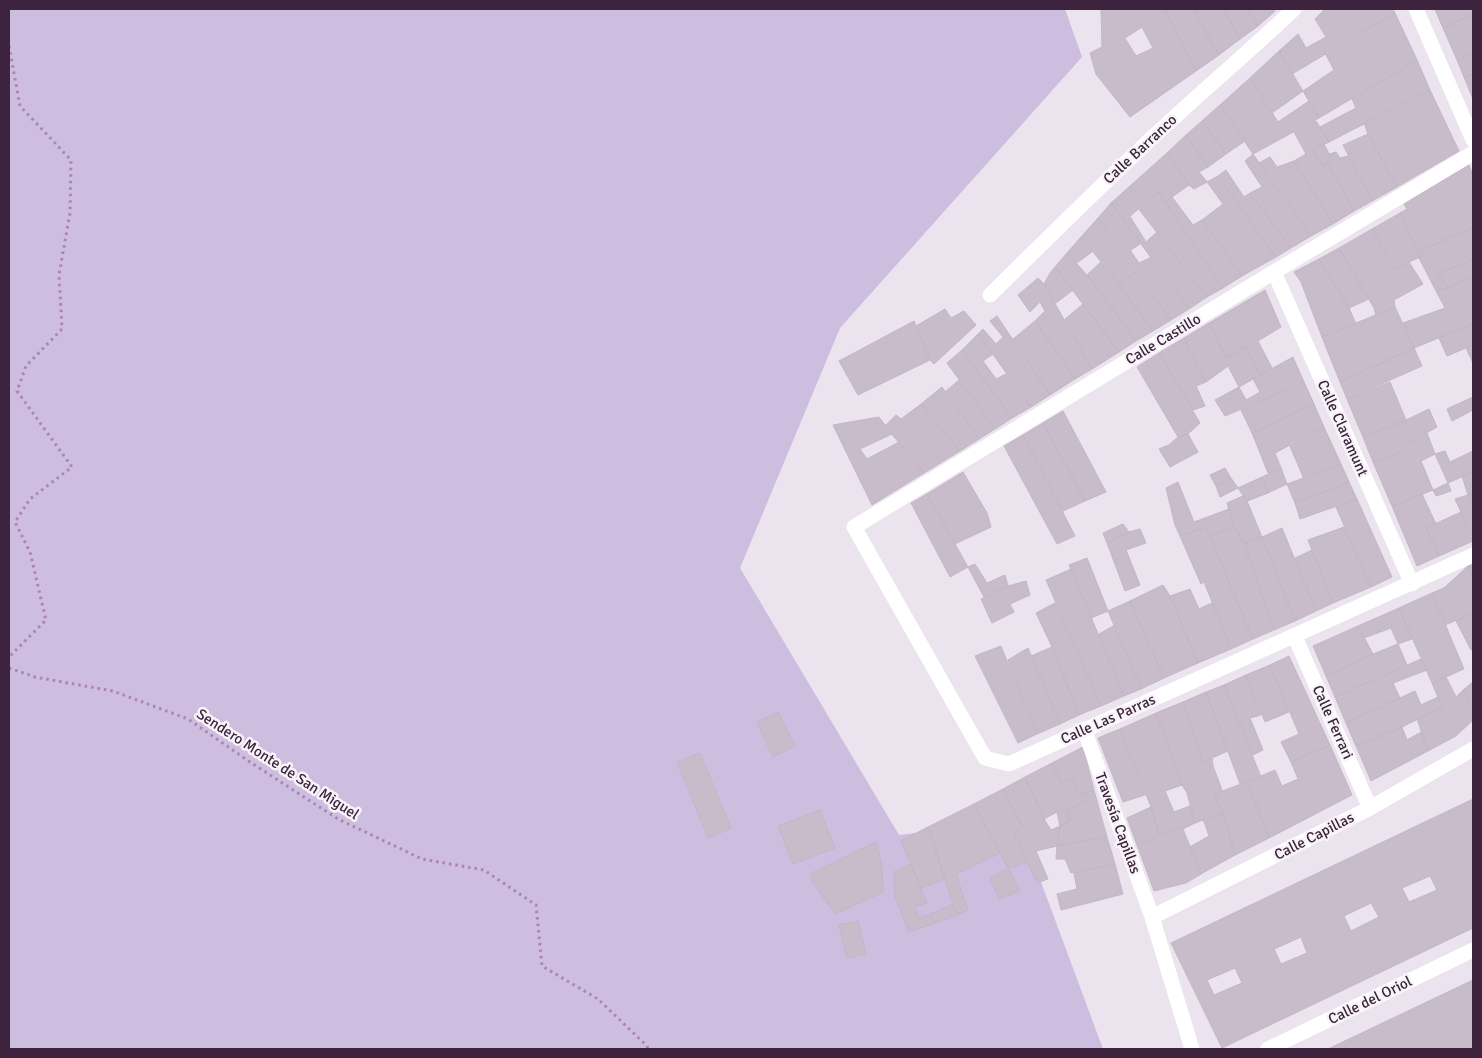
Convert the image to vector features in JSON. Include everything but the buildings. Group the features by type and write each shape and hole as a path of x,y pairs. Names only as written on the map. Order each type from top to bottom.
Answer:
{"street":[{"name":"Calle Barranco","path":"990,296 1075,210 1165,125 1260,42 1294,9"},
{"path":"1416,9 1473,140"},
{"name":"Calle Castillo","path":"854,527 1274,272 1473,154"},
{"name":"Calle Claramunt","path":"1274,272 1412,584"},
{"name":"Calle Las Parras","path":"854,527 985,758 1009,764 1084,729 1295,637 1473,555"},
{"name":"Calle Ferrari","path":"1295,637 1370,808"},
{"name":"Travesía Capillas","path":"1084,729 1152,917 1192,1049"},
{"name":"Calle Capillas","path":"1152,917 1370,808 1473,749"},
{"name":"Calle del Oriol","path":"1268,1049 1473,950"}],"path":[{"path":"9,46 20,106 71,160 70,214 59,275 62,329 26,366 17,391 72,467 30,499 15,522 30,552 46,620 9,657"},
{"name":"Sendero Monte de San Miguel","path":"9,668 35,677 113,691 188,719 338,819 422,858 484,870 536,905 542,966 598,999 648,1049"}],"shaded area":[{"path":"9,9 1065,9 1082,57 840,328 740,568 899,835 1018,820 1103,1049 9,1049"}]}
